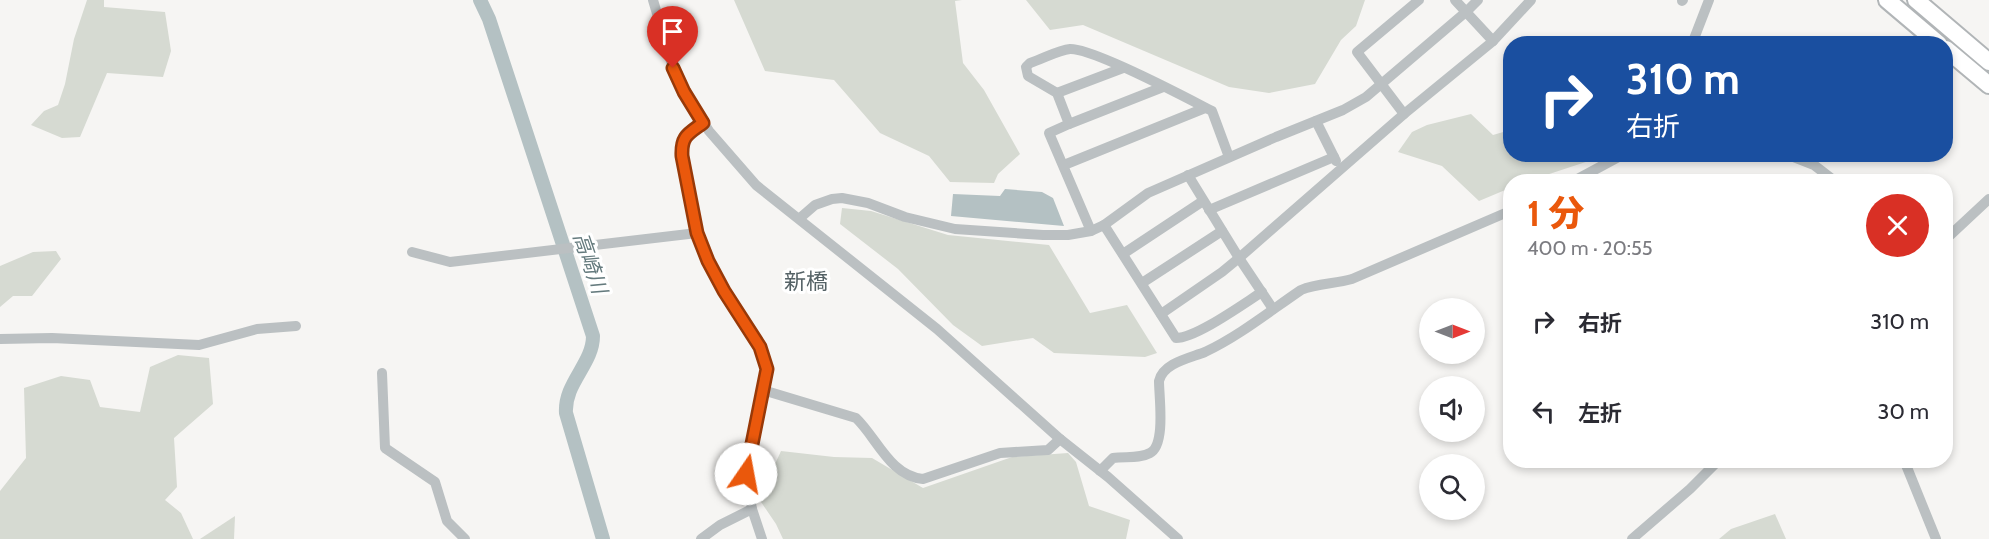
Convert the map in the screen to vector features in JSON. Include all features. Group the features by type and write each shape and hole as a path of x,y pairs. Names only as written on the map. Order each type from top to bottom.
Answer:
{"highway":[{"path":"1887,0 1930,36"},
{"path":"1916,0 1989,62"},
{"path":"1953,55 1989,85"}],"street":[{"path":"653,0 673,68 684,92 703,123 756,184 936,329 1060,439 1178,539"},
{"path":"1404,114 1357,52 1419,0"},
{"path":"1455,0 1493,41"},
{"path":"800,218 815,205 842,198 868,203 905,218 955,229 1052,235 1091,231 1104,225 1148,193 1343,110 1366,97 1478,0"},
{"path":"1161,314 1239,258 1404,114 1493,41 1531,0"},
{"path":"1695,36 1709,0"},
{"path":"1069,124 1057,93 1029,76 1026,67 1069,49 1081,50 1123,68 1212,111 1229,157"},
{"path":"1057,93 1123,68"},
{"path":"1091,231 1049,133 1163,87"},
{"path":"1064,165 1205,108"},
{"path":"1317,121 1340,170"},
{"path":"703,123 688,134 682,144 682,156 697,233 708,261 724,291 760,347 767,369 746,474 752,509 762,539"},
{"path":"1123,254 1206,206 1334,157"},
{"path":"1587,174 1609,162"},
{"path":"1806,162 1826,174"},
{"path":"1188,175 1273,309"},
{"path":"1953,232 1989,199"},
{"path":"1100,471 1113,458 1142,455 1155,449 1160,427 1159,381 1163,372 1169,368 1220,344 1307,287 1352,279 1503,214"},
{"path":"1104,225 1176,338 1182,338 1208,326 1262,292"},
{"path":"1142,283 1222,231"},
{"path":"412,252 450,262 697,233"},
{"path":"0,339 52,338 198,345 257,329 296,326"},
{"path":"382,373 386,448 435,482 447,521 465,539"},
{"path":"763,390 856,418 866,428 887,459 913,478 923,479 1000,453 1048,450 1060,439"},
{"path":"1632,539 1711,468"},
{"path":"1907,468 1936,539"},
{"path":"701,539 720,525 752,509"}],"shaded area":[{"path":"87,0 104,0 104,7 165,12 171,51 163,77 107,73 80,137 62,138 31,125 44,111 58,105 65,84 74,39"},
{"path":"734,0 962,0 955,1 963,63 984,90 1020,154 998,174 994,183 950,182 929,156 880,133 834,80 765,71"},
{"path":"1026,0 1365,0 1356,26 1341,40 1315,84 1269,93 1229,87 1083,25 1050,30"},
{"path":"1471,114 1493,135 1503,132 1503,162 1586,162 1549,174 1503,174 1503,191 1479,201 1442,166 1398,152 1412,132 1427,125"},
{"path":"1005,189 1042,192 1053,198 1064,226 951,216 953,194 1000,196"},
{"path":"842,208 871,211 948,235 1049,245 1090,313 1127,305 1157,353 1145,357 1054,353 1033,338 982,346 953,325 898,269 840,224"},
{"path":"56,251 61,259 32,296 13,296 0,307 0,266 33,252"},
{"path":"178,355 209,358 213,404 174,438 177,487 165,500 181,513 193,539 0,539 0,491 26,458 24,388 61,376 90,380 100,407 140,412 150,367"},
{"path":"781,451 834,457 872,458 923,488 1012,457 1068,453 1076,462 1089,506 1130,520 1126,539 783,539 759,499"},
{"path":"1775,514 1786,539 1719,539 1731,529"},
{"path":"235,516 234,539 200,539"}],"waterway":[{"name":"高崎川","path":"480,0 489,19 593,336 588,356 569,392 566,413 603,539"}],"district":[{"name":"新橋","path":"806,281"}],"route":[{"path":"673,68 684,92 703,123 688,134 682,144 682,156 697,233 708,261 724,291 760,347 767,369 746,474"}]}
